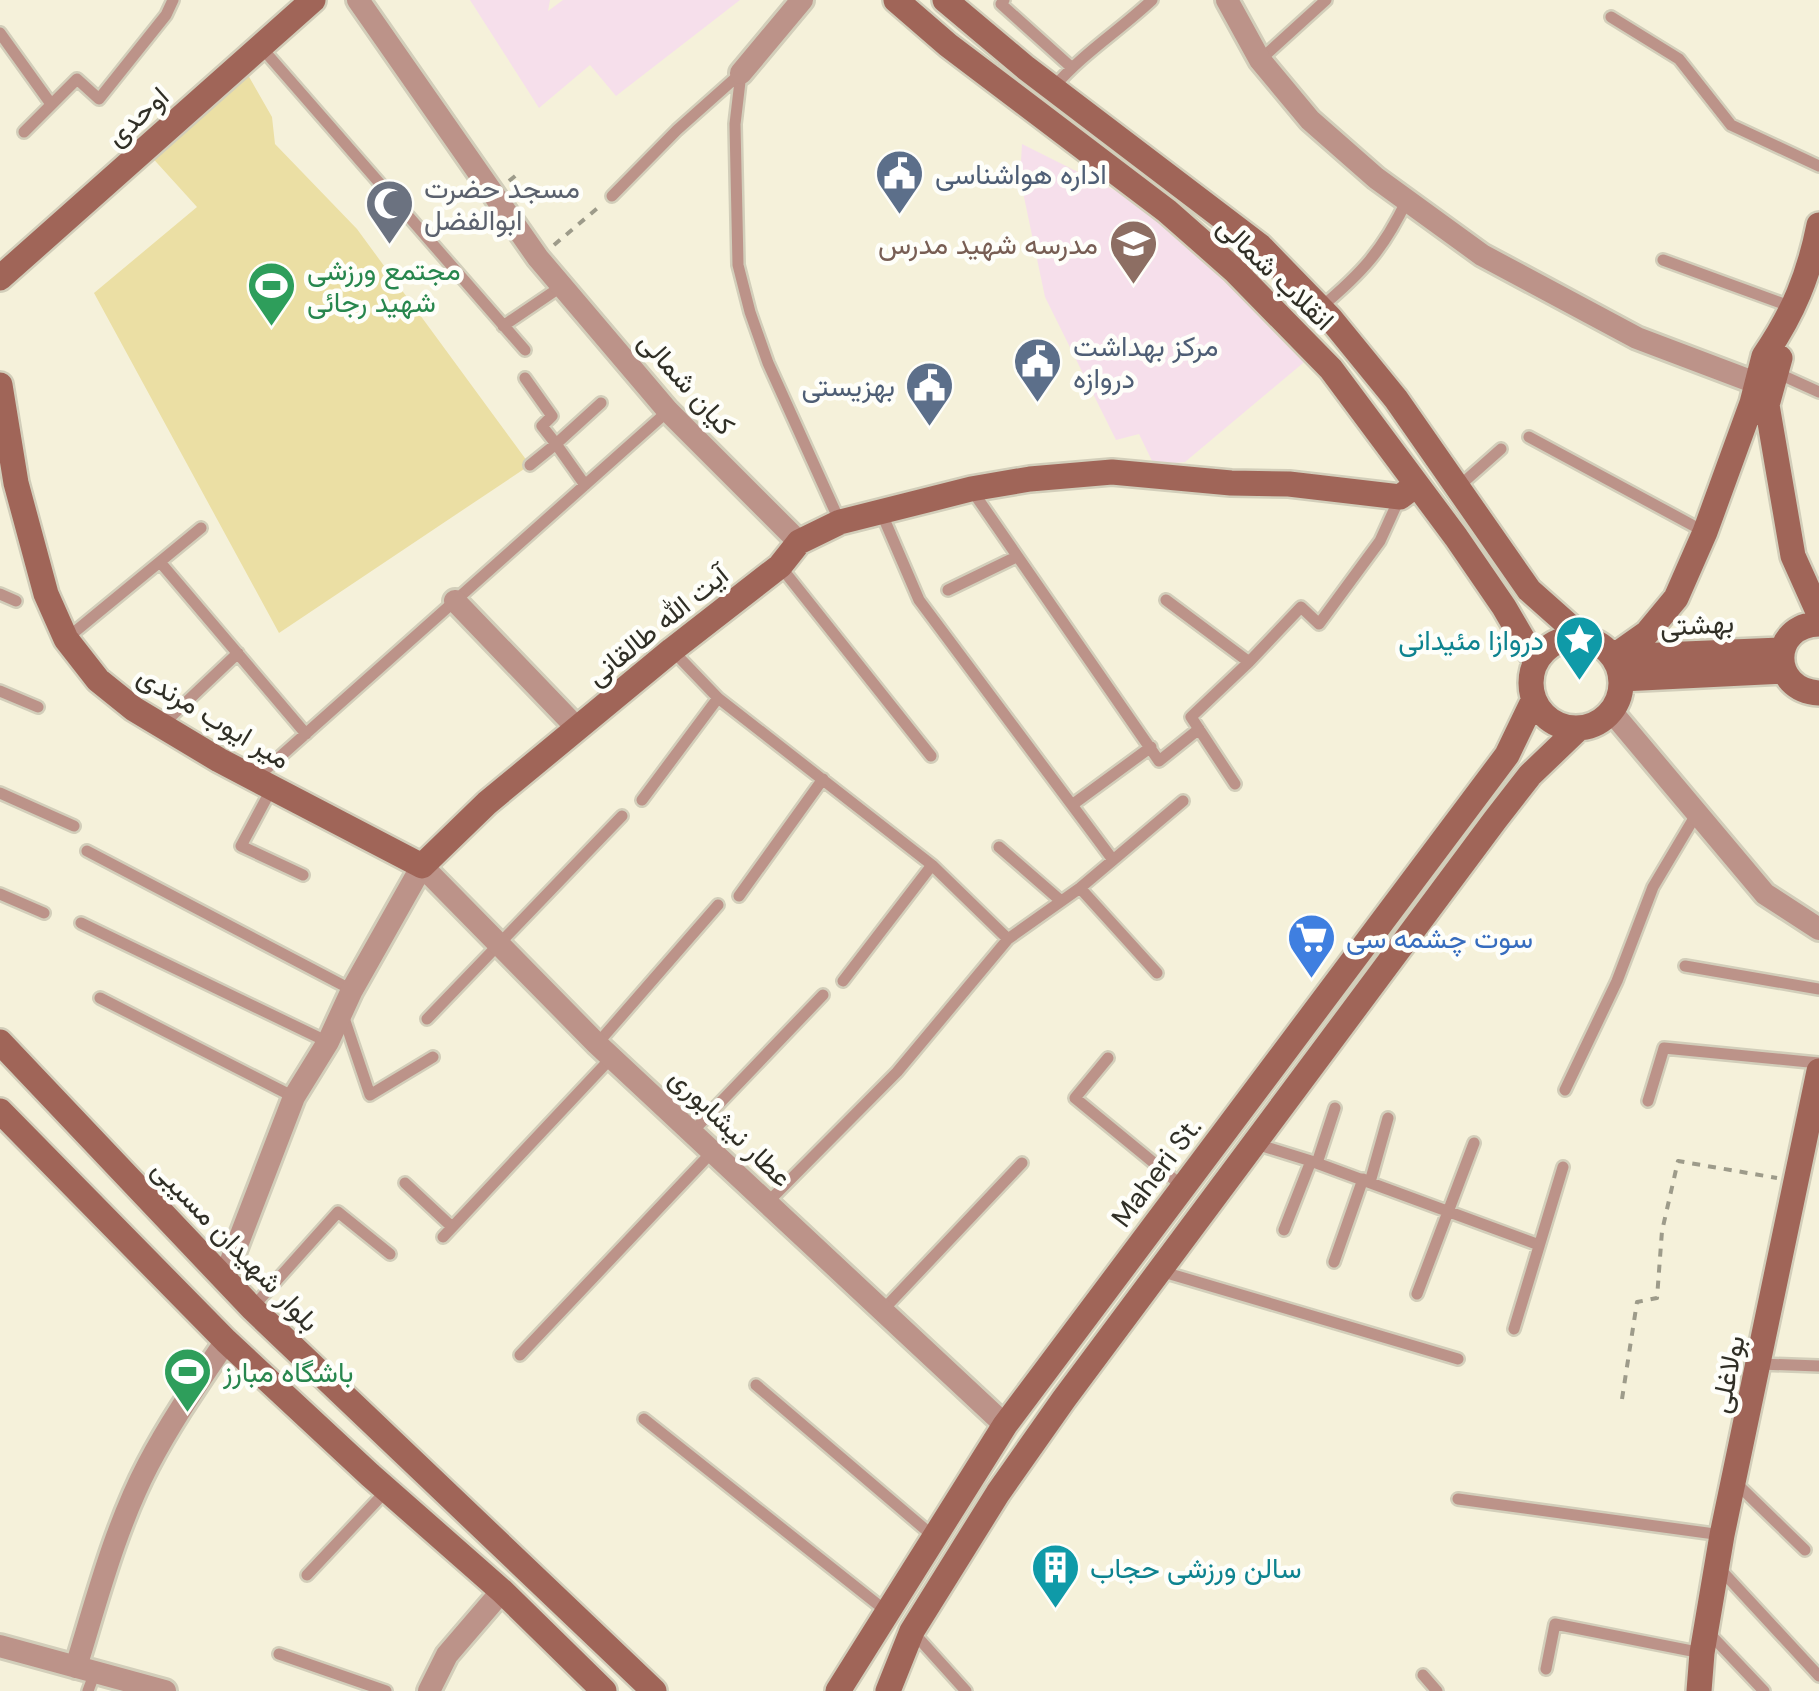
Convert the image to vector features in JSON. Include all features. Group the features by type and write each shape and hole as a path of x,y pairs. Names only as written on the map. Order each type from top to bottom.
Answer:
{"street":[{"name":"اوحدی","path":"5,264 313,0"},
{"name":"کیان شمالی","path":"358,0 538,258 668,410 799,542"},
{"path":"741,73 802,0"},
{"name":"انقلاب شمالی","path":"896,0 948,45 1167,210 1234,270 1331,369 1408,491 1504,607 1536,662"},
{"name":"انقلاب شمالی","path":"945,0 1260,246 1320,308 1396,400 1529,590 1584,638"},
{"path":"1227,0 1260,60 1310,120 1376,178 1482,255 1636,338 1766,380"},
{"path":"1617,668 1676,598 1808,276 1819,225"},
{"path":"1766,380 1784,516 1793,556 1815,603"},
{"name":"میر ایوب مرندی","path":"0,384 8,484 66,640 98,680 161,726 422,866"},
{"name":"آیت الله طالقانی","path":"224,1279 294,1096 328,1042 347,1000 422,866 488,802 780,566 799,542 840,522 1030,478 1112,472 1231,483 1408,491"},
{"path":"455,601 577,728"},
{"path":"1819,624 1794,632 1783,660 1797,687 1819,693"},
{"path":"1584,638 1600,644 1617,668 1617,701 1611,711 1591,725 1578,728 1552,720 1534,699 1532,687 1536,662 1556,643 1584,638"},
{"name":"بهشتی","path":"1617,668 1783,660"},
{"name":"Maheri St.","path":"838,1691 1004,1424 1507,755 1534,699"},
{"path":"1611,711 1765,894 1819,929"},
{"path":"888,1691 912,1631 998,1494 1159,1271 1530,775 1578,728"},
{"name":"عطار نیشابوری","path":"422,866 605,1050 1004,1424"},
{"name":"بلوار شهیدان مسیبی","path":"0,1042 252,1308 654,1691"},
{"name":"بولاغلی","path":"1699,1691 1722,1535 1819,1071"},
{"path":"0,1111 226,1341 502,1591 604,1691"},
{"path":"86,1676 109,1558 147,1467 226,1341"},
{"path":"429,1691 447,1656 502,1591"},
{"path":"886,1612 893,1630 905,1634 912,1631"},
{"path":"0,1646 86,1676 164,1691"}],"lane":[{"path":"24,132 77,79 99,99 166,15 172,0"},
{"path":"1004,0 1001,4 1071,67"},
{"path":"1053,88 1071,67 1152,0"},
{"path":"1260,60 1326,0"},
{"path":"1611,17 1679,60 1730,124 1819,166"},
{"path":"0,33 50,104"},
{"path":"260,46 526,350"},
{"path":"612,196 741,73"},
{"path":"741,73 734,141 738,265 768,363 840,522"},
{"path":"1320,308 1358,277 1379,251 1407,200"},
{"path":"1663,260 1791,314"},
{"path":"503,326 562,286"},
{"path":"525,378 552,416 542,426 585,485"},
{"path":"1766,380 1819,392"},
{"path":"530,465 601,403"},
{"path":"304,876 241,846 263,784 306,734 668,410"},
{"path":"1529,437 1705,532"},
{"path":"1457,488 1501,448"},
{"path":"971,489 1159,761 1199,729"},
{"path":"1235,784 1191,717 1301,607 1319,624 1380,541 1408,491"},
{"path":"882,512 919,600 1112,860"},
{"path":"66,640 200,528"},
{"path":"948,590 1016,557"},
{"path":"160,562 306,734"},
{"path":"780,566 931,756"},
{"path":"0,594 16,602"},
{"path":"1166,600 1249,662"},
{"path":"672,650 718,698 932,865 1008,939"},
{"path":"161,726 238,653"},
{"path":"0,691 38,706"},
{"path":"642,800 718,698"},
{"path":"1072,805 1151,747"},
{"path":"739,896 823,779"},
{"path":"0,793 74,826"},
{"path":"767,1203 897,1072 1008,939 1080,888 1182,801"},
{"path":"1565,1090 1616,981 1652,887 1697,813"},
{"path":"428,1019 622,816"},
{"path":"999,847 1061,901"},
{"path":"87,851 347,1000 370,1095 434,1057"},
{"path":"843,981 932,865"},
{"path":"1080,888 1156,973"},
{"path":"0,894 44,913"},
{"path":"405,1184 448,1232 605,1050 718,904"},
{"path":"81,924 328,1042"},
{"path":"1685,966 1819,989"},
{"path":"693,1131 823,995"},
{"path":"100,998 294,1096"},
{"path":"1648,1101 1664,1048 1819,1063"},
{"path":"1108,1058 1076,1098 1182,1186"},
{"path":"1284,1230 1335,1108"},
{"path":"1334,1262 1388,1118"},
{"path":"1417,1294 1474,1143"},
{"path":"1254,1144 1366,1180 1539,1245"},
{"path":"520,1355 713,1151"},
{"path":"882,1311 1022,1164"},
{"path":"1514,1329 1562,1167"},
{"path":"252,1308 338,1212 390,1254"},
{"path":"1159,1271 1458,1358"},
{"path":"1760,1364 1819,1366"},
{"path":"756,1384 934,1536"},
{"path":"644,1419 886,1612"},
{"path":"1734,1481 1806,1550"},
{"path":"307,1575 388,1490"},
{"path":"1458,1499 1722,1535"},
{"path":"1716,1566 1819,1676"},
{"path":"1546,1669 1555,1624 1705,1642 1764,1691"},
{"path":"912,1631 966,1691"},
{"path":"279,1654 386,1691"},
{"path":"1422,1676 1437,1691"}],"path":[{"path":"538,258 612,196"},
{"path":"1622,1399 1637,1302 1657,1298 1662,1232 1678,1161 1796,1181"}],"shaded area":[{"path":"470,0 550,0 548,11 563,0 740,0 616,96 590,65 539,108"},
{"name":"مجتمع ورزشی شهید رجائی","path":"244,68 272,117 275,144 357,229 530,465 279,633 94,293 197,207 148,153"},
{"path":"1022,144 1160,213 1315,353 1185,462 1154,465 1139,434 1116,440 1045,297 1020,178"}],"place":[{"name":"اداره هواشناسی","path":"900,216"},
{"name":"مسجد حضرت ابوالفضل","path":"389,246"},
{"name":"مدرسه شهید مدرس","path":"1133,286"},
{"name":"مجتمع ورزشی شهید رجائی","path":"272,328"},
{"name":"مرکز بهداشت دروازه","path":"1038,404"},
{"name":"بهزیستی","path":"930,428"},
{"name":"دروازا مئیدانی","path":"1579,682"},
{"name":"سوت چشمه سی","path":"1311,980"},
{"name":"باشگاه مبارز","path":"188,1414"},
{"name":"سالن ورزشی حجاب","path":"1055,1610"}]}
